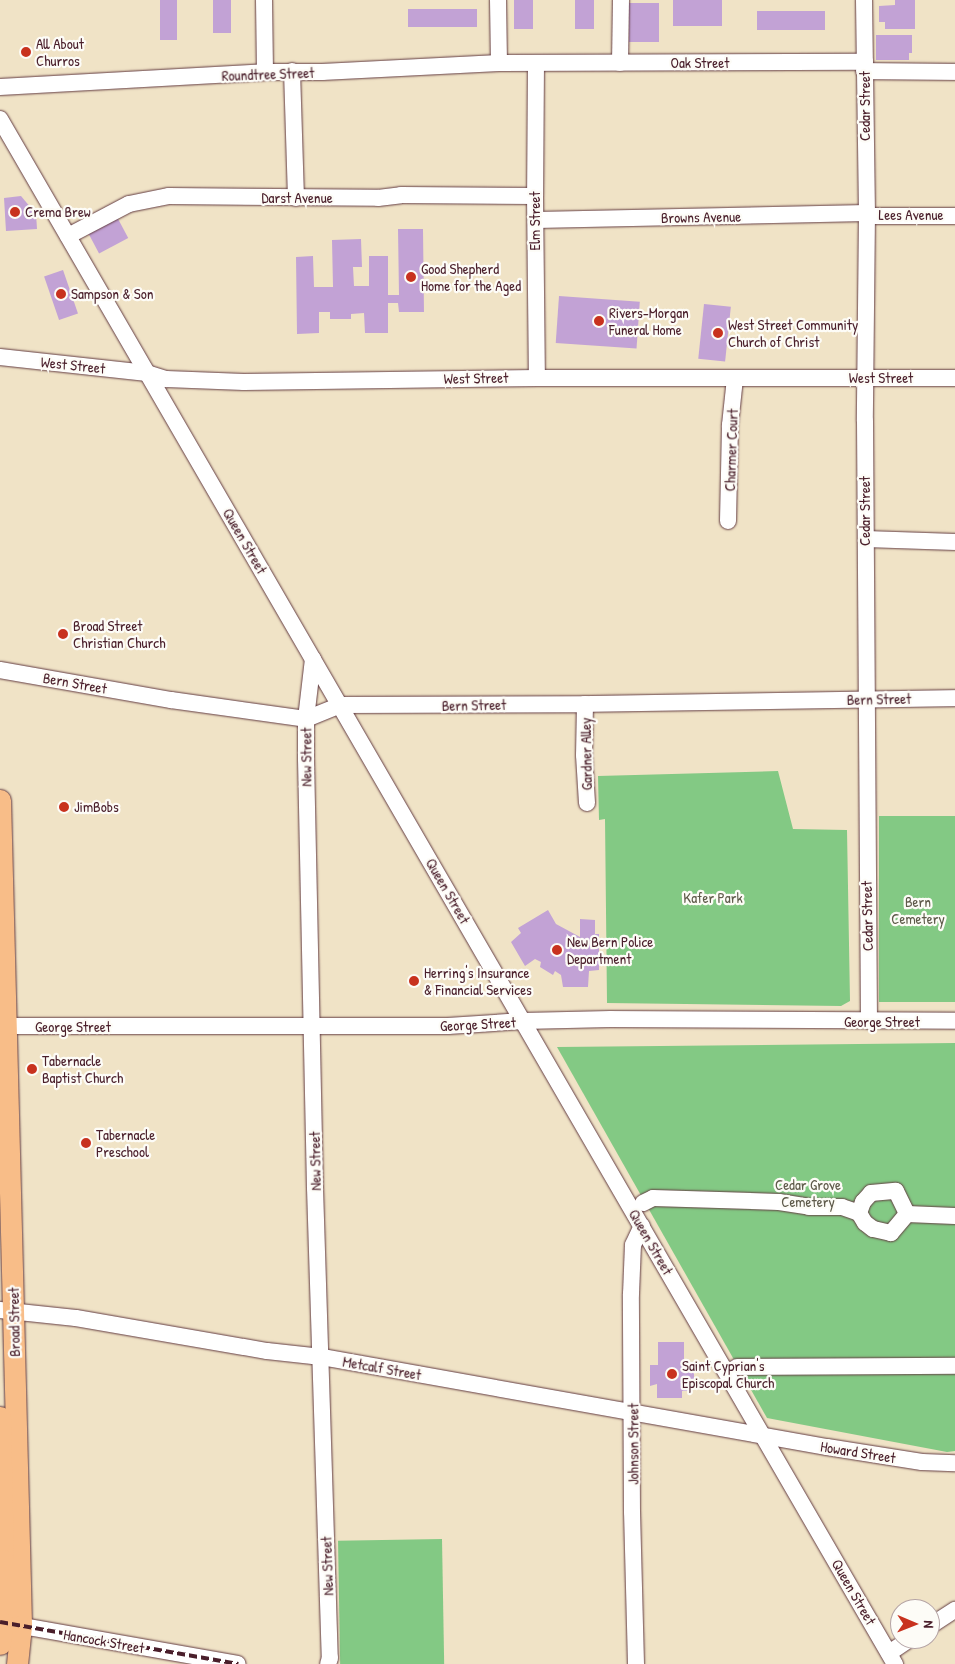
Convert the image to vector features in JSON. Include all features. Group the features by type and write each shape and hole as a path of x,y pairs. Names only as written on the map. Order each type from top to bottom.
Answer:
{"main road":[{"name":"Broad Street","path":"0,800 7,1311 8,1624 17,1664"},
{"path":"0,1417 2,1539 13,1570 15,1617 8,1624 4,1664"},
{"name":"Broad Street","path":"0,1644 8,1624"}],"street":[{"path":"264,0 265,72"},
{"path":"498,0 499,63"},
{"path":"620,63 621,0"},
{"name":"Cedar Street","path":"864,0 869,1022"},
{"name":"Roundtree Street","path":"0,87 265,72 322,72 499,63 536,63"},
{"name":"Oak Street","path":"536,63 865,67 955,72"},
{"name":"Elm Street","path":"536,63 537,378"},
{"path":"292,71 296,198"},
{"name":"Queen Street","path":"0,119 892,1659"},
{"name":"Darst Avenue","path":"68,236 129,204 155,198 535,196"},
{"name":"Lees Avenue","path":"866,213 872,216 955,216"},
{"name":"Browns Avenue","path":"536,220 866,213"},
{"name":"West Street","path":"0,357 147,372 166,379 244,382 537,378 955,378"},
{"name":"Charmer Court","path":"728,521 730,425 734,378"},
{"path":"866,539 955,542"},
{"name":"New Street","path":"313,659 306,719 308,890 330,1658 328,1664"},
{"name":"Bern Street","path":"0,670 171,700 306,719 340,705 585,704 955,698"},
{"name":"Gardner Alley","path":"585,704 584,755 586,803"},
{"name":"George Street","path":"3,1026 448,1026 523,1021 955,1021"},
{"path":"859,1213 863,1202 871,1193 896,1191 907,1214"},
{"path":"643,1203 652,1198 778,1202 809,1206 842,1207 859,1213 865,1223 873,1228 890,1232 907,1214 955,1216"},
{"name":"Johnson Street","path":"636,1664 632,1512 632,1256 633,1245 642,1226"},
{"name":"Metcalf Street","path":"7,1311 76,1318 267,1351 322,1357 633,1413 762,1434"},
{"path":"737,1367 955,1366"},
{"name":"Howard Street","path":"762,1434 922,1462 955,1464"},
{"path":"940,1620 955,1610"},
{"name":"Hancock Street","path":"8,1624 238,1664"},
{"path":"892,1659 901,1649"}],"green space":[{"name":"Kafer Park","path":"778,771 793,829 847,830 850,1001 841,1006 607,1003 605,819 599,820 598,776"},
{"name":"Bern Cemetery","path":"879,816 955,816 955,1002 879,1002"},
{"name":"Cedar Grove Cemetery","path":"955,1043 955,1451 947,1452 767,1418 557,1047"},
{"path":"442,1539 444,1664 340,1664 338,1541"}],"building":[{"path":"160,0 177,0 177,40 160,40"},
{"path":"213,0 231,0 231,33 213,33"},
{"path":"514,0 533,0 533,29 514,29"},
{"path":"575,0 594,0 594,29 575,29"},
{"path":"673,0 722,0 722,26 673,26"},
{"path":"895,0 915,0 915,29 885,29 885,22 879,22 879,6 895,5"},
{"path":"629,3 659,3 659,42 629,42"},
{"path":"408,9 477,9 477,27 408,27"},
{"path":"757,11 825,11 825,30 757,30"},
{"path":"876,35 912,35 912,53 909,53 909,60 876,60"},
{"path":"21,196 36,214 37,229 6,231 4,198"},
{"path":"116,215 128,238 99,253 87,230"},
{"name":"Good Shepherd Home for the Aged","path":"398,229 423,229 424,312 399,312 398,303 388,303 388,333 365,333 364,313 351,314 351,319 330,319 330,312 319,312 319,333 297,334 296,257 313,256 314,287 333,287 332,240 361,239 362,267 353,267 354,286 369,286 369,256 388,256 388,295 399,295"},
{"path":"63,270 78,313 59,320 44,277"},
{"name":"Rivers-Morgan Funeral Home","path":"559,296 640,302 637,349 556,343"},
{"name":"West Street Community Church of Christ","path":"704,304 731,307 725,362 698,359"},
{"name":"New Bern Police Department","path":"548,910 556,924 580,937 580,919 595,920 595,934 599,934 599,970 589,971 588,987 563,987 561,975 555,971 553,975 540,967 541,962 535,959 525,966 511,942 521,933 518,928"},
{"name":"Saint Cyprian's Episcopal Church","path":"658,1342 684,1342 684,1364 694,1364 694,1384 690,1384 690,1391 682,1391 682,1398 657,1398 657,1384 650,1386 650,1365 658,1365"}],"railway":[{"path":"0,1622 238,1664"}],"place":[{"name":"All About Churros","path":"26,52"},
{"name":"Crema Brew","path":"15,212"},
{"name":"Good Shepherd Home for the Aged","path":"411,277"},
{"name":"Sampson & Son","path":"61,294"},
{"name":"Rivers-Morgan Funeral Home","path":"599,321"},
{"name":"West Street Community Church of Christ","path":"718,333"},
{"name":"Broad Street Christian Church","path":"63,634"},
{"name":"JimBobs","path":"64,807"},
{"name":"New Bern Police Department","path":"557,950"},
{"name":"Herring's Insurance & Financial Services","path":"414,981"},
{"name":"Tabernacle Baptist Church","path":"32,1069"},
{"name":"Tabernacle Preschool","path":"86,1143"},
{"name":"Saint Cyprian's Episcopal Church","path":"672,1374"}]}
